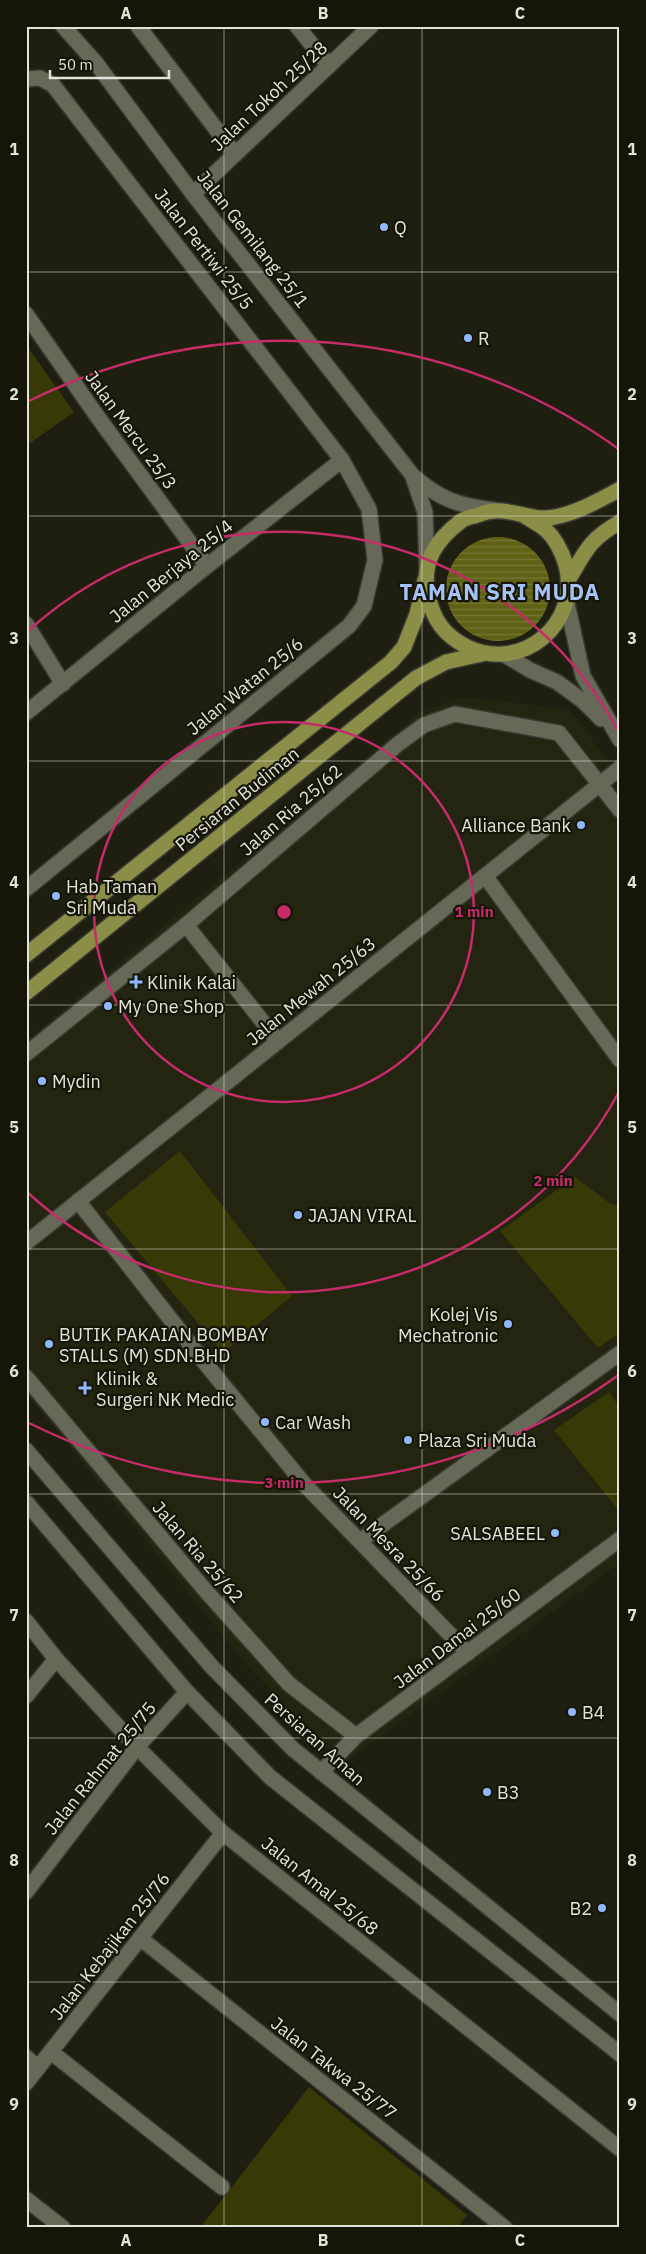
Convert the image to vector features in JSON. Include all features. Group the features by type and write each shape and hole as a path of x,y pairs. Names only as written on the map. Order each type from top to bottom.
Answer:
{"main road":[{"path":"523,515 546,530 562,552 569,578 567,603 554,628 532,646 504,655 482,654 452,639 432,613 426,574 440,539 464,519 494,510 546,518 590,506 620,489"},
{"path":"569,578 590,543 600,534 620,522"},
{"name":"Persiaran Budiman","path":"26,955 391,662 404,647 417,614 426,574"},
{"name":"Persiaran Budiman","path":"26,993 416,678 446,662 482,654"}],"street":[{"name":"Jalan Gemilang 25/1","path":"63,26 96,62 193,194 413,476 432,493 462,506 494,510"},
{"path":"138,26 235,154"},
{"path":"297,26 329,66"},
{"name":"Jalan Tokoh 25/28","path":"193,194 371,26"},
{"name":"Jalan Pertiwi 25/5","path":"26,79 40,78 53,84 342,460"},
{"name":"Jalan Mercu 25/3","path":"26,314 96,416 207,566"},
{"name":"Jalan Berjaya 25/4","path":"26,714 207,566 342,460"},
{"name":"Jalan Watan 25/6","path":"26,889 349,626 364,606 375,560 369,509 342,460"},
{"name":"Jalan Gemilang 25/1","path":"413,476 425,512 426,574"},
{"path":"567,603 583,676 616,736"},
{"path":"26,624 63,684"},
{"path":"504,655 530,670 557,682 582,700 616,736"},
{"name":"Jalan Ria 25/62","path":"26,1054 186,926 398,744 424,725 456,714 559,733 620,810"},
{"name":"Jalan Mewah 25/63","path":"26,1243 620,768"},
{"path":"485,876 620,1060"},
{"path":"186,926 278,1041"},
{"name":"Jalan Mesra 25/66","path":"78,1201 205,1363 305,1485 468,1653"},
{"path":"360,1541 620,1353"},
{"name":"Jalan Ria 25/62","path":"26,1378 205,1590 289,1684 356,1736"},
{"name":"Persiaran Aman","path":"26,1450 212,1667 293,1749 620,2014"},
{"path":"26,1502 187,1692 270,1777 620,2054"},
{"name":"Jalan Damai 25/60","path":"321,1772 356,1736 620,1539"},
{"name":"Jalan Amal 25/68","path":"26,1620 56,1659 137,1747 223,1833 620,2149"},
{"path":"26,1696 56,1659"},
{"name":"Jalan Rahmat 25/75","path":"26,1892 137,1747 187,1692"},
{"name":"Jalan Kebajikan 25/76","path":"26,2083 223,1833"},
{"name":"Jalan Takwa 25/77","path":"140,1938 505,2228"},
{"path":"51,2052 222,2187"},
{"path":"26,2057 38,2068"},
{"path":"26,2199 62,2228"}],"shaded area":[{"path":"26,345 74,412 26,446"},
{"path":"498,537 518,541 527,545 535,552 542,560 546,569 550,589 546,609 542,618 535,626 527,633 518,637 498,641 478,637 469,633 461,626 454,618 450,609 446,589 450,569 454,560 461,552 469,545 478,541"},
{"path":"463,697 569,709 620,776 620,1563 343,1764 247,1666 26,1393 26,1041 421,711"},
{"path":"180,1151 292,1296 223,1353 105,1212"},
{"path":"575,1177 611,1204 620,1206 620,1332 598,1348 500,1231"},
{"path":"609,1392 620,1408 620,1512 554,1430"},
{"path":"309,2087 467,2215 457,2228 200,2228"}],"place":[{"name":"Q","path":"384,227"},
{"name":"R","path":"468,338"},
{"name":"Alliance Bank","path":"581,825"},
{"name":"Hab Taman Sri Muda","path":"56,896"},
{"name":"Klinik Kalai","path":"136,982"},
{"name":"My One Shop","path":"108,1006"},
{"name":"Mydin","path":"42,1081"},
{"name":"JAJAN VIRAL","path":"298,1215"},
{"name":"Kolej Vis Mechatronic","path":"508,1324"},
{"name":"BUTIK PAKAIAN BOMBAY STALLS (M) SDN.BHD","path":"49,1344"},
{"name":"Klinik & Surgeri NK Medic","path":"85,1388"},
{"name":"Car Wash","path":"265,1422"},
{"name":"Plaza Sri Muda","path":"408,1440"},
{"name":"SALSABEEL","path":"555,1533"},
{"name":"B4","path":"572,1712"},
{"name":"B3","path":"487,1792"},
{"name":"B2","path":"602,1908"}],"district":[{"name":"TAMAN SRI MUDA","path":"500,591"}]}
